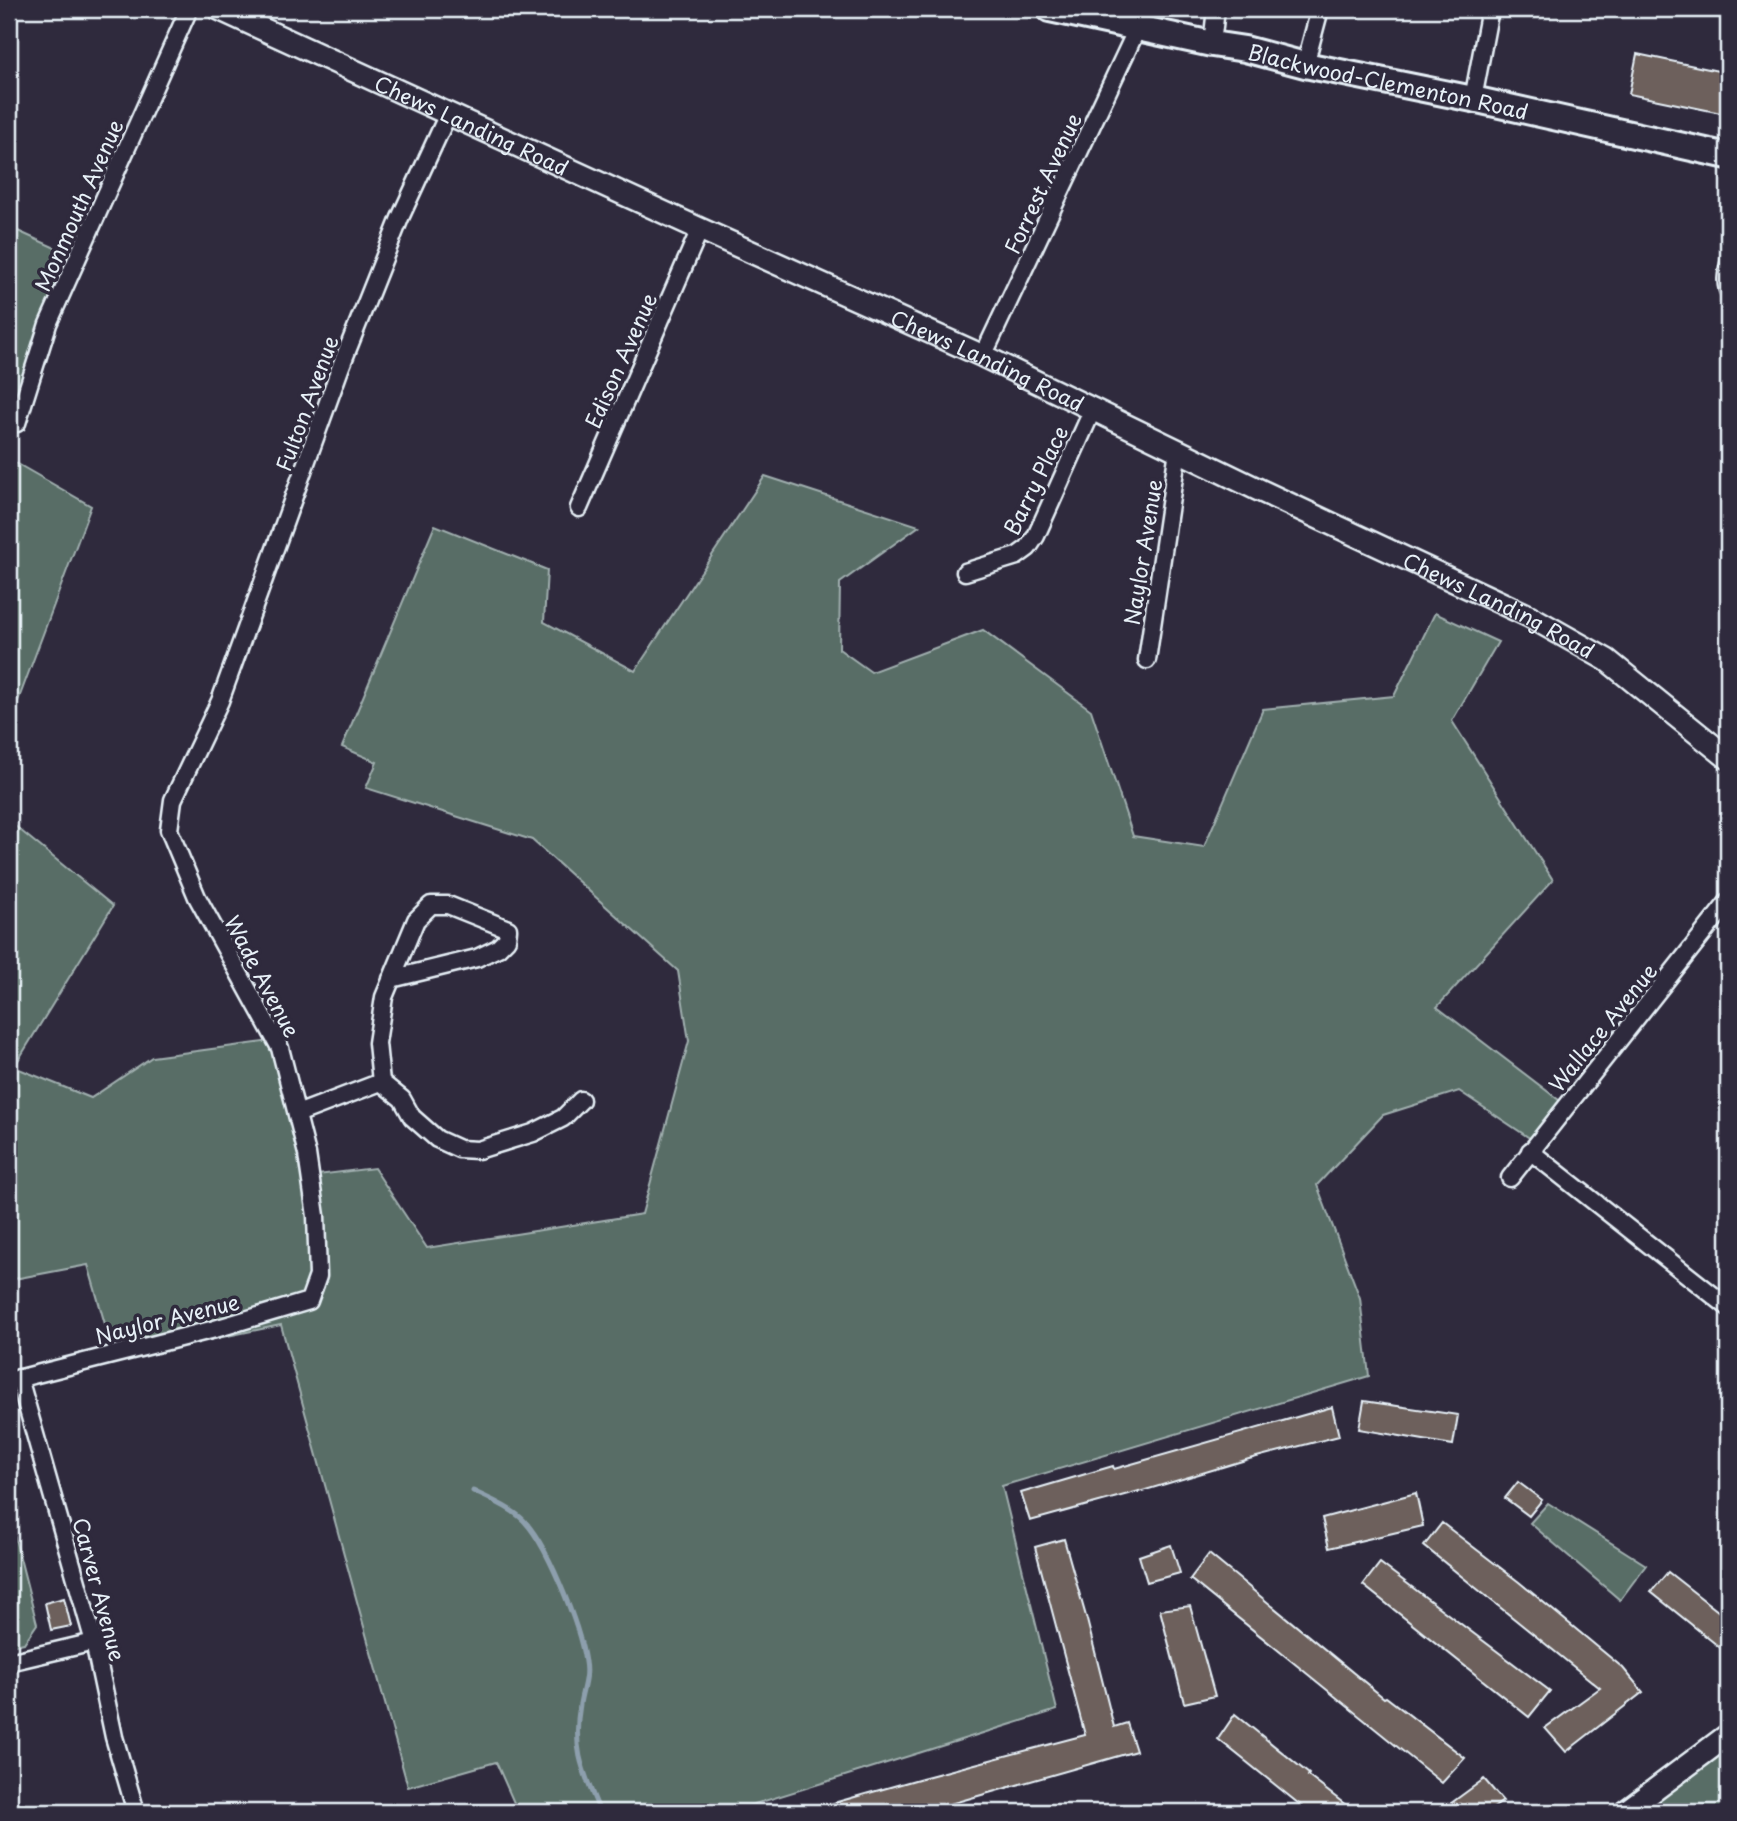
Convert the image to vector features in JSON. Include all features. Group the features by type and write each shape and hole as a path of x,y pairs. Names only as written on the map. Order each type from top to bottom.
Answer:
{"main road":[{"name":"Blackwood-Clementon Road","path":"1050,9 1728,156"}],"street":[{"name":"Monmouth Avenue","path":"18,423 48,324 189,9"},
{"name":"Chews Landing Road","path":"219,9 984,356 1529,616 1607,660 1728,758"},
{"path":"1212,44 1216,9"},
{"path":"1305,65 1320,9"},
{"path":"1473,99 1490,9"},
{"name":"Forrest Avenue","path":"984,356 1138,27"},
{"name":"Fulton Avenue","path":"216,710 341,366 400,218 448,114"},
{"name":"Edison Avenue","path":"579,508 700,229"},
{"name":"Barry Place","path":"965,572 1017,556 1028,548 1036,536 1093,409"},
{"name":"Naylor Avenue","path":"1147,660 1178,450"},
{"name":"Wade Avenue","path":"216,710 173,800 169,830 197,897 280,1048 307,1154 316,1216 318,1276"},
{"name":"Wallace Avenue","path":"1510,1178 1728,902"},
{"path":"391,979 477,958 498,948 507,939 508,929 448,905 430,905 416,919 391,979 384,997 377,1043 381,1082 402,1100 412,1117 437,1139 458,1149 478,1150 533,1133 563,1118 580,1100"},
{"path":"297,1115 381,1082"},
{"path":"1530,1151 1725,1299"},
{"name":"Naylor Avenue","path":"14,1380 215,1329 309,1301 318,1276"},
{"name":"Carver Avenue","path":"14,1380 94,1642 114,1737 136,1812"},
{"path":"9,1662 94,1642"},
{"path":"1625,1812 1728,1735"}],"lane":[{"path":"1728,251 1723,272 1723,290 1728,299"}],"green space":[{"path":"9,227 73,256 9,436"},
{"path":"9,459 91,506 9,725"},
{"path":"765,476 919,526 840,583 839,649 871,672 983,630 1091,710 1133,836 1204,847 1263,709 1394,696 1435,613 1498,642 1452,721 1553,880 1437,1007 1564,1104 1534,1141 1459,1091 1383,1115 1317,1185 1360,1298 1369,1376 1002,1486 1057,1710 729,1812 518,1812 496,1762 408,1787 281,1325 115,1359 88,1265 9,1280 9,821 113,906 14,1067 91,1098 152,1057 271,1041 318,1175 374,1168 427,1248 642,1214 689,1041 678,971 532,840 366,788 377,762 342,747 435,525 547,570 544,622 635,671"},
{"path":"1548,1503 1646,1565 1620,1600 1530,1523"},
{"path":"9,1515 37,1624 24,1643 9,1646"},
{"path":"1728,1741 1728,1812 1631,1812"}],"building":[{"path":"1637,54 1728,73 1721,113 1629,94"},
{"path":"1364,1401 1458,1415 1453,1445 1359,1429"},
{"path":"1332,1407 1339,1436 1030,1521 1021,1493"},
{"path":"1518,1482 1542,1500 1529,1516 1505,1498"},
{"path":"1416,1493 1423,1526 1329,1548 1322,1518"},
{"path":"1442,1523 1623,1668 1643,1692 1566,1752 1545,1728 1600,1688 1424,1546"},
{"path":"1064,1539 1114,1727 1127,1723 1136,1751 916,1812 817,1812 816,1808 1085,1735 1035,1547"},
{"path":"1171,1545 1180,1573 1147,1582 1139,1556"},
{"path":"1209,1554 1384,1698 1465,1758 1442,1783 1190,1579"},
{"path":"1380,1563 1550,1691 1529,1717 1363,1585"},
{"path":"1668,1572 1728,1619 1728,1654 1651,1592"},
{"path":"64,1598 71,1626 51,1630 45,1603"},
{"path":"1190,1606 1215,1696 1184,1703 1160,1610"},
{"path":"1235,1714 1355,1812 1309,1812 1218,1739"},
{"path":"1484,1779 1503,1801 1488,1812 1439,1812"}],"waterway":[{"path":"473,1491 509,1509 530,1528 551,1563 569,1607 586,1668 578,1720 578,1748 584,1772 600,1812"}]}
